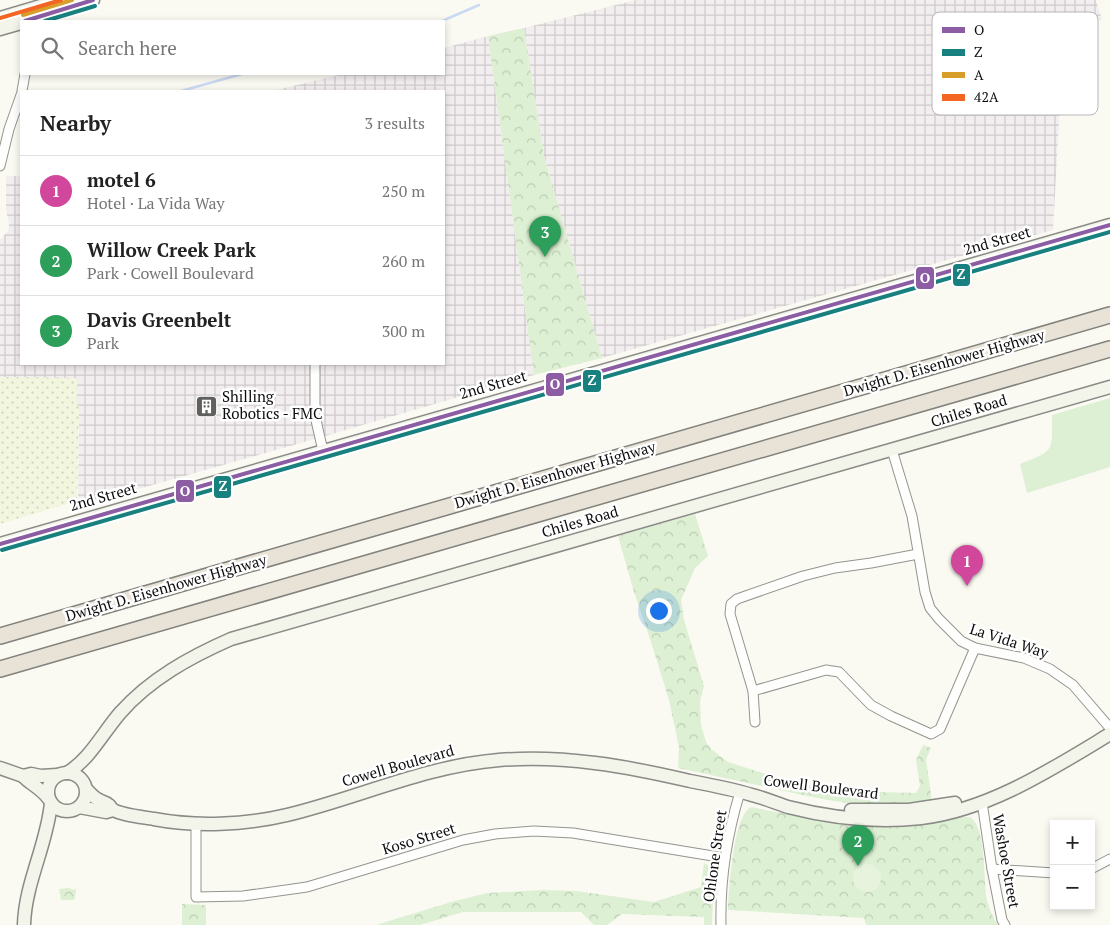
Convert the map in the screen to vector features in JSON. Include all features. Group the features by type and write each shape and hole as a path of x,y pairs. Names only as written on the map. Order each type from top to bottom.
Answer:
{"highway":[{"name":"Dwight D. Eisenhower Highway","path":"0,636 1110,315"},
{"path":"0,669 1110,349"}],"street":[{"path":"23,20 61,0"},
{"path":"24,20 93,0"},
{"path":"0,18 20,21"},
{"path":"0,29 20,21"},
{"path":"22,90 25,75"},
{"path":"0,166 9,129 20,98"},
{"name":"2nd Street","path":"0,544 1110,225"},
{"path":"315,365 315,416 323,451"},
{"name":"Chiles Road","path":"94,749 121,712 142,692 202,652 231,640 1110,387"},
{"name":"La Vida Way","path":"892,450 912,516 925,592 930,608 948,630 975,648 1024,658 1050,669 1073,685 1110,728"},
{"path":"755,722 753,691 730,614 732,604 737,599 803,576 835,568 918,554"},
{"path":"753,691 826,670 833,670 839,672 871,705 931,734 940,729 975,648"},
{"name":"Cowell Boulevard","path":"73,809 106,812 113,810 166,821 230,823 284,816 422,774 460,765 534,758 603,763 640,769 746,793 864,811 917,809 961,802 979,803 1010,790 1052,768 1110,734"},
{"path":"24,925 33,875 46,836 50,800 49,785 62,774 76,767 94,749"},
{"path":"46,836 73,809 84,803 86,774 94,749"},
{"path":"0,768 23,776 38,787 56,808 73,809"},
{"path":"23,776 31,774 41,776 76,775 86,787"},
{"name":"Cowell Boulevard","path":"86,787 95,798 108,804 113,810"},
{"name":"Ohlone Street","path":"721,925 725,858 746,793"},
{"name":"Washoe Street","path":"979,803 1002,920 1005,925"},
{"name":"Koso Street","path":"196,823 196,897 243,896 307,887 463,840 494,834 534,831 574,833 725,858"},
{"path":"1095,867 1110,859"},
{"path":"992,869 1050,873"}],"shaded area":[{"path":"636,0 1096,0 1102,20 1098,21 1098,12 932,12 932,115 1059,115 1053,230 602,358 544,156 524,28"},
{"path":"488,36 534,375 78,506 79,406 77,406 77,379 0,377 0,240 8,231 9,224 6,210 6,176 20,176 20,365 445,365 445,90 276,90 339,75 445,75 445,48"}],"green space":[{"path":"524,28 544,156 602,358 534,375 488,36"},
{"path":"0,377 77,378 77,405 79,406 77,501 0,524"},
{"path":"1110,398 1110,467 1027,493 1020,464 1040,456 1049,448 1052,437 1052,415"},
{"path":"695,514 708,556 695,568 681,600 684,620 704,686 700,701 701,725 706,742 711,749 728,762 775,777 834,791 916,793 920,786 916,760 923,745 931,748 926,760 932,801 893,805 854,804 678,768 679,747 669,700 618,536"},
{"path":"751,807 823,821 943,820 970,817 975,823 982,843 987,900 991,913 998,925 866,925 864,918 728,910 736,838 745,813"},
{"path":"704,863 713,868 714,874 712,925 704,925 704,917 622,914 607,925 594,925 581,912 463,912 420,925 376,925 487,893 543,890 576,891 654,902 701,887"},
{"path":"867,864 877,868 881,878 877,888 867,892 857,888 853,878 857,868"},
{"path":"69,888 73,890 76,888 75,899 61,900 59,889"},
{"path":"182,904 206,905 206,925 182,925"}],"waterway":[{"path":"444,20 479,5"},
{"path":"185,90 238,75"}],"transit line":[{"name":"42A","path":"0,18 61,0"},
{"name":"A","path":"23,15 72,0"},
{"name":"O","path":"28,20 93,0"},
{"name":"Z","path":"48,20 95,6"},
{"name":"O","path":"0,544 1110,225"},
{"name":"Z","path":"2,550 1110,232"}],"place":[{"name":"Davis Greenbelt","path":"545,257"},
{"name":"Shilling Robotics - FMC","path":"206,406"},
{"name":"motel 6","path":"967,586"},
{"name":"Willow Creek Park","path":"858,866"}]}
